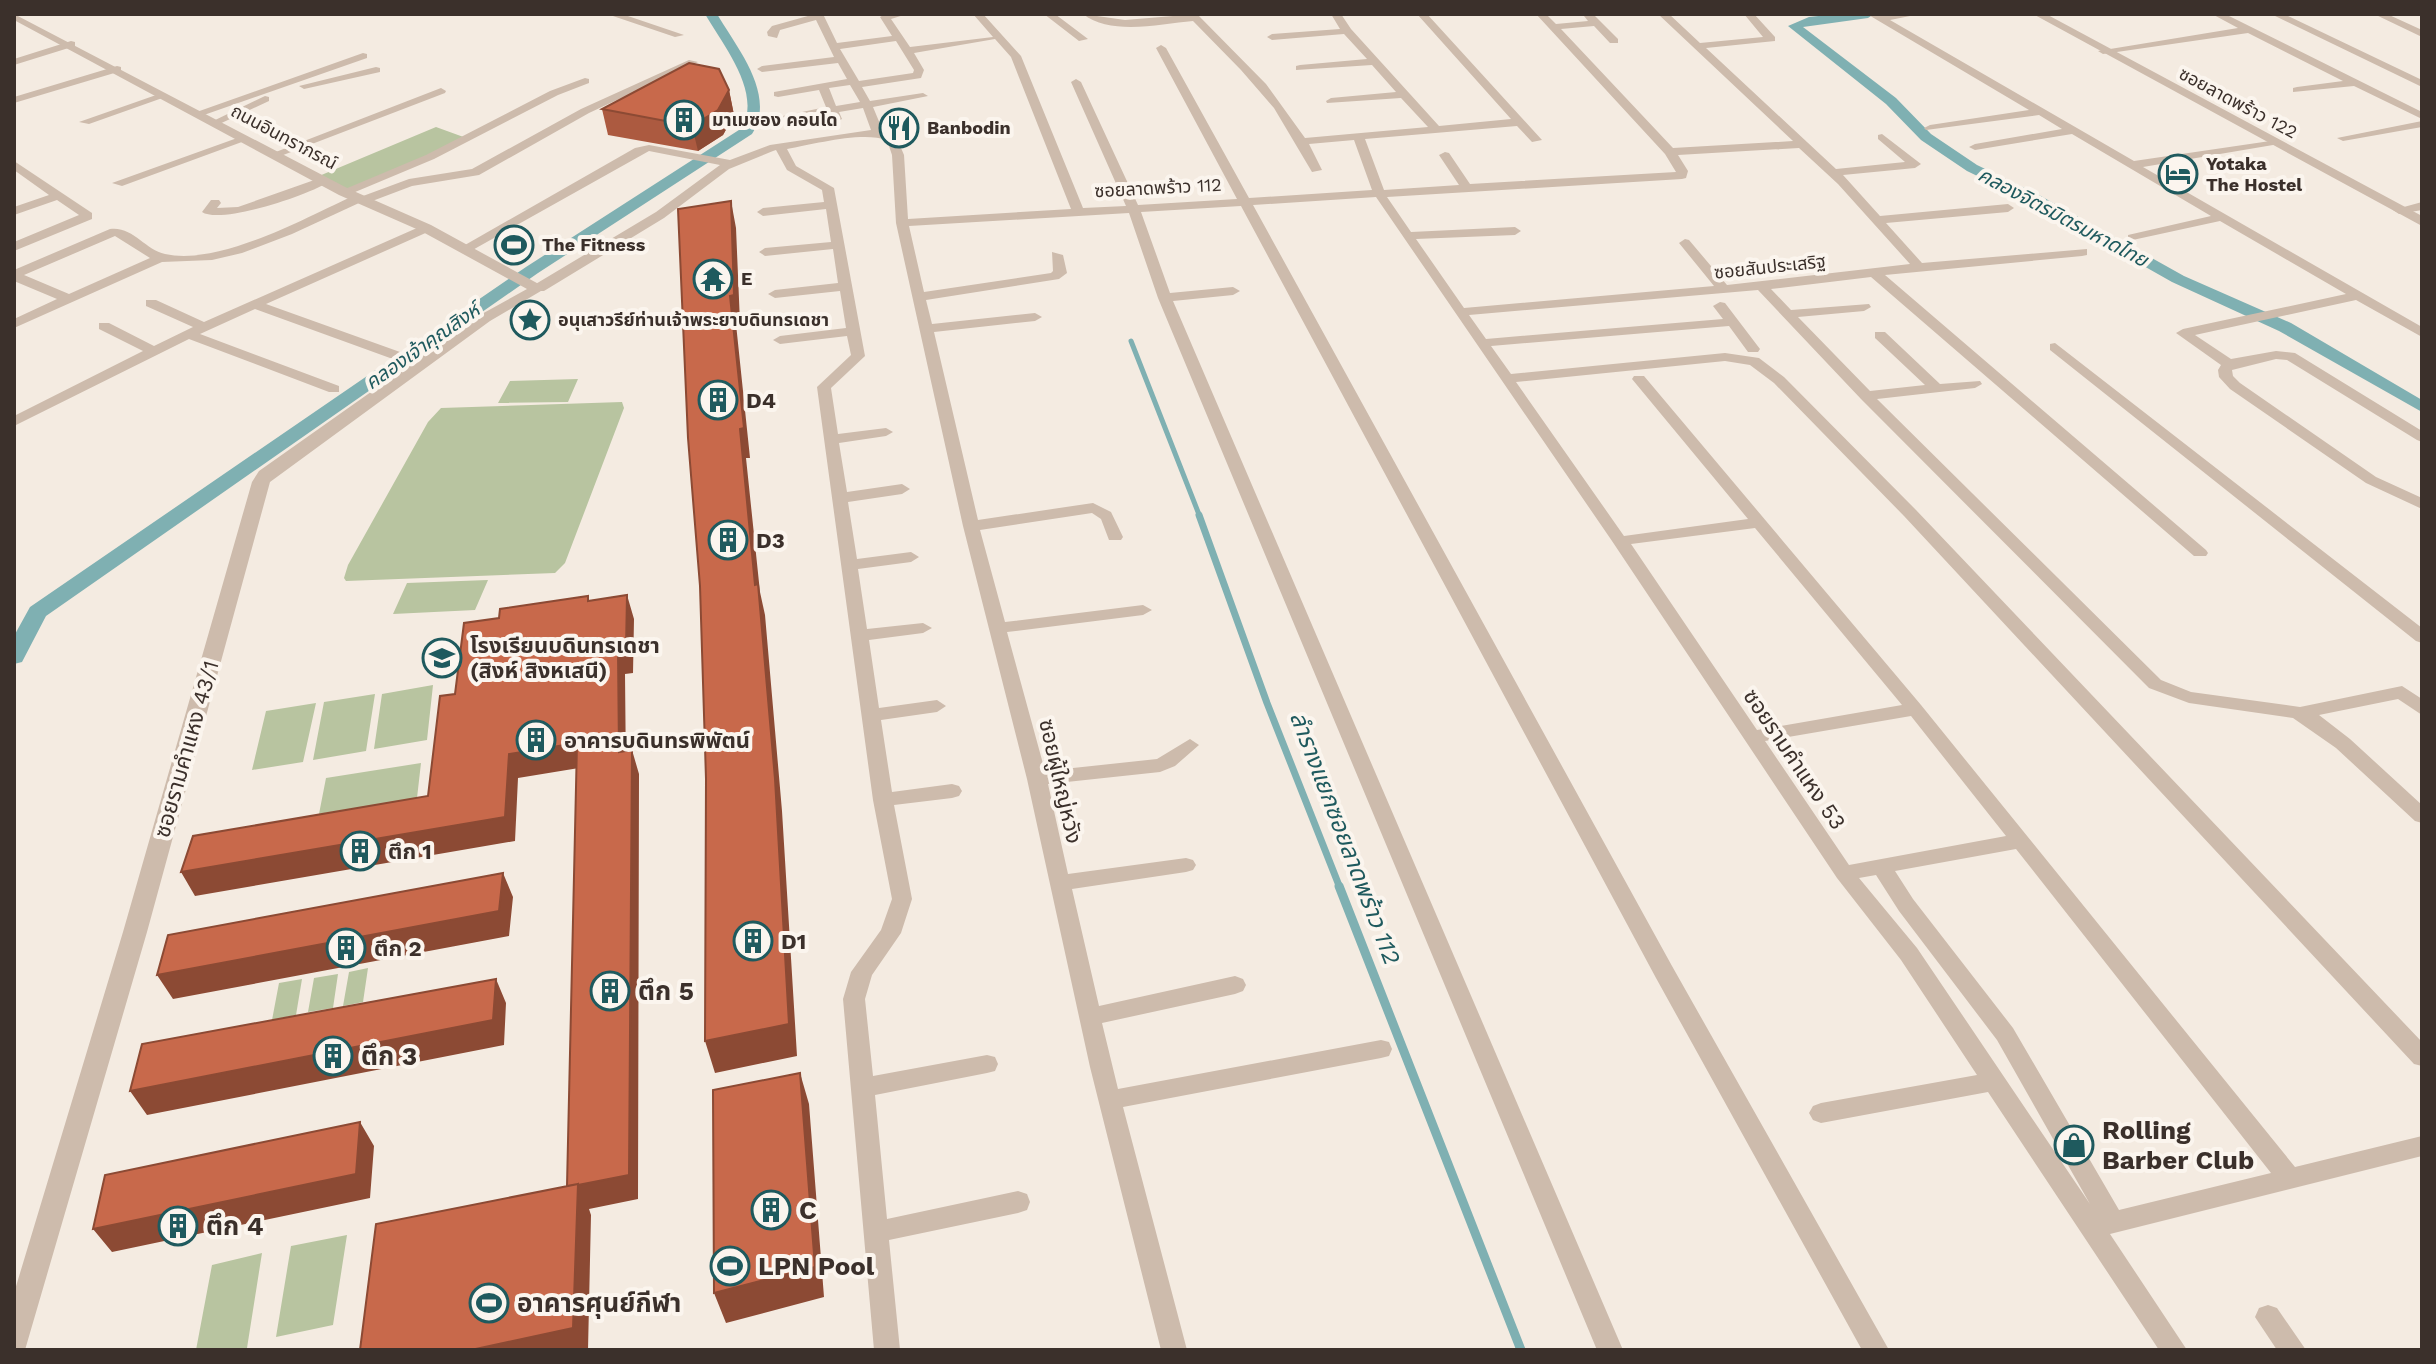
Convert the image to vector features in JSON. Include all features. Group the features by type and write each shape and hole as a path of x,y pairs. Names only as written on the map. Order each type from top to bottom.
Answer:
{"street":[{"path":"612,14 679,35"},
{"path":"778,94 917,76 919,70 884,15 902,14"},
{"path":"978,14 996,31 1022,68 1078,211"},
{"path":"1049,14 1083,39"},
{"path":"1088,14 1105,21 1193,16 1266,92 1304,141 1316,170"},
{"path":"1336,14 1347,31 1436,129"},
{"path":"1422,14 1536,140"},
{"path":"1541,14 1670,152 1801,144"},
{"path":"1587,14 1614,41"},
{"path":"1663,14 1833,173 1919,267"},
{"path":"1695,46 1771,39 1749,14"},
{"path":"1876,16 1915,14"},
{"name":"ซอยลาดพร้าว 122","path":"2038,14 2422,222"},
{"path":"2217,14 2422,116"},
{"path":"2276,14 2422,84"},
{"path":"2379,14 2422,34"},
{"name":"ถนนอินทราภรณ์","path":"14,16 344,192 426,228 531,286"},
{"path":"773,36 776,28 819,16 867,105 878,133"},
{"path":"1876,16 2422,333"},
{"path":"1554,27 1596,23"},
{"path":"2103,51 2248,30"},
{"path":"1272,37 1347,31"},
{"path":"834,47 899,38"},
{"path":"907,51 990,39"},
{"path":"14,62 71,44"},
{"path":"1161,48 1664,972 1876,1350"},
{"path":"197,114 363,56"},
{"path":"762,69 841,59"},
{"path":"14,276 114,232 121,233 160,258 179,261 243,249 366,201 424,182 475,172 585,111 693,62"},
{"path":"1300,68 1375,62"},
{"path":"14,100 117,69"},
{"path":"215,123 267,99 311,84 376,70"},
{"path":"344,192 430,157 554,93 585,81"},
{"path":"1076,82 1133,207 1165,298 1610,1350"},
{"path":"2297,90 2353,83"},
{"path":"823,86 843,137"},
{"path":"274,155 441,91"},
{"path":"1331,101 1404,94"},
{"path":"85,122 163,96"},
{"path":"784,117 923,96"},
{"path":"1930,128 2038,112"},
{"path":"1989,121 2021,140"},
{"path":"1304,141 1520,122"},
{"path":"2343,138 2422,124"},
{"path":"1975,147 2072,131"},
{"path":"531,286 660,215 731,164 780,146 878,133 892,138 898,155 902,223"},
{"name":"ซอยรามคำแหง 53","path":"1359,137 1379,193 1407,236 1620,541 1844,873 1909,954 1994,1081 2104,1225 2174,1350"},
{"path":"1833,173 1915,164 1882,137"},
{"path":"118,183 244,139"},
{"path":"2131,165 2273,142"},
{"path":"780,146 791,168 828,188 858,356 824,387 883,800 902,899 890,933 862,972 854,999 887,1350"},
{"path":"464,249 639,150 649,148 731,164"},
{"name":"ซอยลาดพร้าว 112","path":"902,223 1682,175 1670,152"},
{"path":"1445,155 1468,190"},
{"path":"14,165 88,216 14,247"},
{"path":"215,203 208,212 239,211 324,181"},
{"path":"14,211 59,195"},
{"path":"763,212 831,205"},
{"path":"2399,210 2422,206"},
{"path":"1876,220 2008,208"},
{"path":"2132,238 2222,217"},
{"name":"ซอยผู้ใหญ่หวัง","path":"902,223 971,526 1037,779 1110,1100 1174,1350"},
{"path":"14,422 188,334 426,228"},
{"path":"1407,236 1515,231"},
{"path":"1685,243 1724,290"},
{"path":"765,252 838,245"},
{"name":"ซอยสันประเสริฐ","path":"1461,312 1724,290 2082,252"},
{"path":"920,297 1054,276 1060,273 1057,255"},
{"path":"14,324 160,258"},
{"path":"1875,273 2200,553"},
{"path":"14,276 68,299"},
{"name":"ซอยรามคำแหง 43/1","path":"14,1341 135,932 261,482 265,475 531,286"},
{"path":"775,294 845,286"},
{"path":"1761,286 1866,396 2155,684 2169,692 2205,700 2301,713 2402,692 2422,709"},
{"path":"1165,298 1233,291"},
{"path":"2356,296 2183,333 2229,364 2276,355 2290,356 2422,437"},
{"path":"151,303 205,327"},
{"path":"256,305 395,355"},
{"path":"1720,306 1753,349"},
{"path":"1787,314 1864,307"},
{"path":"927,329 1035,317"},
{"path":"1483,343 1731,322"},
{"path":"104,326 154,351"},
{"path":"780,340 853,331"},
{"path":"188,334 334,389"},
{"path":"1880,335 1936,388"},
{"path":"2055,347 2422,637"},
{"path":"1508,379 1725,357 1754,361 1779,380 1910,513 2422,1057"},
{"path":"2229,364 2225,370 2226,377 2235,386 2371,480 2422,504"},
{"path":"1639,379 1915,709 2290,1178"},
{"path":"1866,396 1975,384"},
{"path":"832,439 886,432"},
{"path":"840,498 902,489"},
{"path":"971,526 1093,508 1103,511 1111,521 1115,537"},
{"path":"1620,541 1757,523"},
{"path":"849,565 911,557"},
{"path":"999,628 1143,610"},
{"path":"859,636 923,628"},
{"path":"871,715 937,706"},
{"path":"1752,737 1915,709"},
{"path":"2301,713 2312,719 2422,816"},
{"path":"1037,779 1160,765 1170,762 1177,751 1190,745"},
{"path":"883,800 952,791"},
{"path":"1844,873 2020,841"},
{"path":"1060,883 1186,865"},
{"path":"1881,866 1906,905 2005,1034 2104,1225 2422,1146"},
{"path":"1091,1017 1235,985"},
{"path":"1110,1100 1381,1049"},
{"path":"862,1088 987,1064"},
{"path":"1821,1113 1994,1081"},
{"path":"876,1232 1018,1202"},
{"path":"2268,1317 2293,1350"}],"green space":[{"path":"436,127 469,139 344,192 319,176"},
{"path":"578,379 568,402 498,403 510,381"},
{"path":"622,402 624,408 565,563 555,573 346,581 344,578 348,565 428,422 441,408"},
{"path":"488,580 475,610 393,614 407,583"},
{"path":"433,685 427,740 374,749 382,694"},
{"path":"375,694 366,751 313,760 324,702"},
{"path":"316,703 303,762 252,770 266,711"},
{"path":"421,763 417,798 319,814 326,778"},
{"path":"368,968 363,1002 343,1006 349,972"},
{"path":"338,974 333,1008 308,1012 314,978"},
{"path":"302,979 296,1015 272,1020 279,983"},
{"path":"347,1235 333,1325 276,1337 291,1246"},
{"path":"262,1253 247,1348 196,1350 212,1265"}],"building":[{"path":"689,63 719,69 729,90 718,110 692,126 602,109"},
{"path":"731,201 734,295 730,296 775,779 789,1024 705,1041 706,779 700,586 688,438 678,209"},
{"path":"627,595 626,649 618,650 619,752 632,750 629,1175 567,1186 577,743 509,754 505,817 181,872 193,836 428,796 440,696 455,694 464,623 499,618 500,609 588,596 588,601"},
{"path":"503,873 499,911 157,975 168,935"},
{"path":"496,979 493,1020 130,1091 142,1044"},
{"name":"C","path":"800,1073 815,1267 714,1293 713,1090"},
{"path":"360,1122 356,1174 93,1229 105,1175"},
{"name":"อาคารศุนย์กีฬา","path":"578,1184 573,1328 471,1350 360,1350 376,1224"}],"waterway":[{"name":"คลองเจ้าคุณสิงห์","path":"14,657 37,612 532,270 747,131 755,113 752,90 711,14"},
{"name":"คลองจิตรมิตรมหาดไทย","path":"1868,14 1809,21 1794,26 1891,101 1926,137 1972,168 2034,198 2178,279 2285,327 2422,407"},
{"name":"ลำรางแยกซอยลาดพร้าว 112","path":"1131,341 1200,517"},
{"name":"ลำรางแยกซอยลาดพร้าว 112","path":"1199,515 1267,703 1340,888"},
{"name":"ลำรางแยกซอยลาดพร้าว 112","path":"1339,886 1521,1350"}],"place":[{"name":"มาเมซอง คอนโด","path":"684,120"},
{"name":"Banbodin","path":"899,128"},
{"name":"Yotaka The Hostel","path":"2178,174"},
{"name":"The Fitness","path":"514,245"},
{"name":"E","path":"713,279"},
{"name":"อนุเสาวรีย์ท่านเจ้าพระยาบดินทรเดชา","path":"530,320"},
{"name":"D4","path":"718,400"},
{"name":"D3","path":"728,540"},
{"name":"โรงเรียนบดินทรเดชา (สิงห์ สิงหเสนี)","path":"442,658"},
{"name":"อาคารบดินทรพิพัตน์","path":"536,740"},
{"name":"ตึก 1","path":"360,851"},
{"name":"D1","path":"753,941"},
{"name":"ตึก 2","path":"346,948"},
{"name":"ตึก 5","path":"610,991"},
{"name":"ตึก 3","path":"333,1056"},
{"name":"Rolling Barber Club","path":"2074,1145"},
{"name":"C","path":"771,1210"},
{"name":"ตึก 4","path":"178,1226"},
{"name":"LPN Pool","path":"730,1266"},
{"name":"อาคารศุนย์กีฬา","path":"489,1303"}]}
